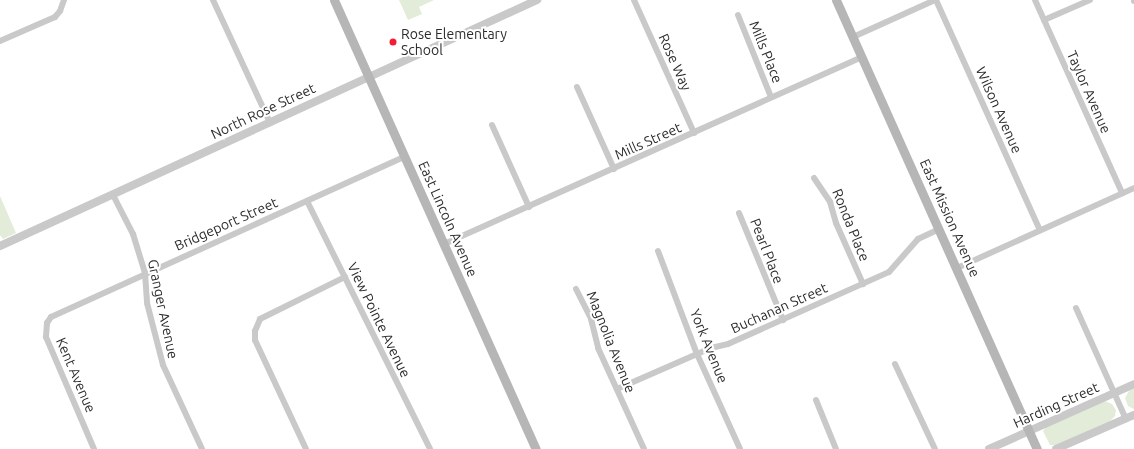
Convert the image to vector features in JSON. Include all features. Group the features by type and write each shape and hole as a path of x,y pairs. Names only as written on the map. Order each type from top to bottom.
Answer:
{"main road":[{"name":"East Lincoln Avenue","path":"334,0 536,449"},
{"name":"East Mission Avenue","path":"836,0 1037,449"}],"street":[{"path":"0,41 55,17 60,11 64,0"},
{"path":"213,0 270,123"},
{"name":"North Rose Street","path":"0,246 537,0"},
{"name":"Rose Way","path":"634,0 694,133"},
{"path":"853,37 936,0"},
{"name":"Wilson Avenue","path":"936,0 1040,230"},
{"name":"Taylor Avenue","path":"1035,0 1122,193"},
{"path":"1044,20 1090,0"},
{"name":"Mills Place","path":"738,15 771,97"},
{"name":"Mills Street","path":"444,244 862,57"},
{"path":"577,87 614,169"},
{"path":"492,125 529,207"},
{"name":"Bridgeport Street","path":"57,312 404,157"},
{"name":"Ronda Place","path":"814,178 830,202 836,222 863,284"},
{"path":"957,268 1134,188"},
{"name":"Granger Avenue","path":"113,195 133,234 145,273 155,344 162,365 202,449"},
{"name":"View Pointe Avenue","path":"307,201 430,449"},
{"name":"Pearl Place","path":"739,213 783,320"},
{"name":"Buchanan Street","path":"617,389 697,354 728,344 889,272 918,240 939,229"},
{"name":"York Avenue","path":"658,251 697,354 740,449"},
{"path":"306,449 255,340 254,331 260,319 275,313 345,277"},
{"name":"Magnolia Avenue","path":"576,288 591,319 598,348 644,449"},
{"path":"1076,308 1126,419"},
{"name":"Kent Avenue","path":"57,312 47,323 46,336 94,449"},
{"path":"895,364 935,449"},
{"name":"Harding Street","path":"989,449 1134,384"},
{"path":"816,400 836,449"},
{"path":"1056,449 1134,415"}],"green space":[{"path":"399,0 434,0 419,7 422,14 408,20"},
{"path":"0,196 16,233 3,239 0,235"},
{"path":"1134,388 1134,409 1128,406 1125,398 1129,391"},
{"path":"1105,401 1112,404 1116,410 1115,416 1110,421 1056,445 1050,445 1043,431 1046,427"}],"place":[{"name":"Rose Elementary School","path":"393,42"}]}
